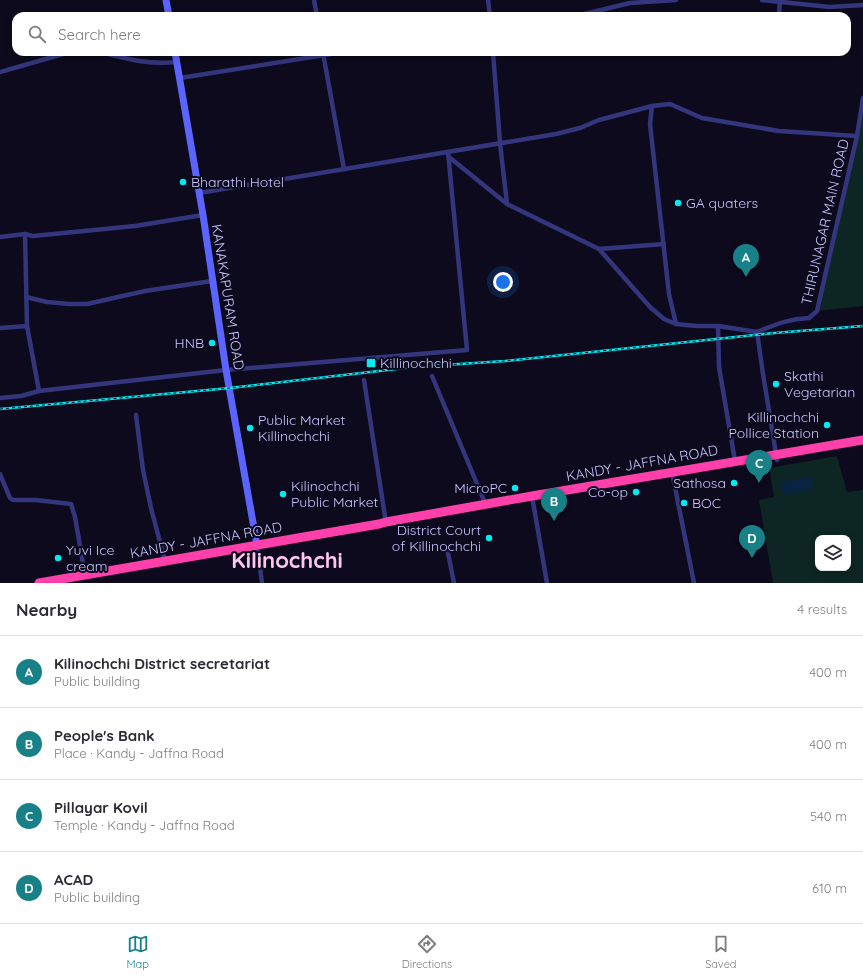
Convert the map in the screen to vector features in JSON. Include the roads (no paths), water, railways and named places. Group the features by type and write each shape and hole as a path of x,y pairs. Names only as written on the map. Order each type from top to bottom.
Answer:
{"highway":[{"name":"KANDY - JAFFNA ROAD","path":"39,583 776,457 863,440"},
{"name":"KANDY - JAFFNA ROAD","path":"673,474 735,461 863,446"},
{"name":"KANDY - JAFFNA ROAD","path":"384,524 485,504 532,498"}],"street":[{"path":"166,0 168,12"},
{"path":"314,0 316,12"},
{"path":"488,0 490,12"},
{"path":"590,12 630,1 676,0"},
{"path":"762,0 780,0 823,6 863,5"},
{"path":"779,12 780,0"},
{"path":"0,72 56,56"},
{"path":"115,56 137,62 162,64 177,62"},
{"name":"KANAKAPURAM ROAD","path":"176,56 203,215 226,370 257,545"},
{"path":"180,78 306,56"},
{"path":"324,56 344,169"},
{"path":"493,56 500,143 507,204"},
{"name":"THIRUNAGAR MAIN ROAD","path":"757,332 793,319 809,318 817,311 857,136 863,98"},
{"path":"199,193 344,169 448,154 500,143 556,134 580,128 599,120 652,106 670,104 702,118 779,131 857,136"},
{"path":"652,106 650,124 669,294 676,324"},
{"path":"448,154 507,204 599,249 650,307 664,319 676,324 718,326 757,332 762,374 776,457"},
{"path":"0,398 21,396 39,391 226,370 467,350 448,154"},
{"path":"0,237 25,234 33,236 135,226 203,215"},
{"path":"25,234 27,326 39,391"},
{"path":"599,249 664,244"},
{"path":"26,297 47,302 87,304 145,291 212,281"},
{"path":"0,328 27,326"},
{"path":"718,326 719,367 735,461"},
{"path":"432,376 485,504"},
{"path":"364,380 384,524"},
{"path":"136,415 143,470 165,561"},
{"path":"0,474 12,500 36,500 72,504 84,575"},
{"path":"673,474 694,583"},
{"path":"532,498 547,583"},
{"path":"257,545 262,583"},
{"path":"447,548 454,583"}],"water":[{"path":"811,477 813,490 783,495 781,482"}],"railway":[{"path":"0,409 230,388 414,367 505,361 774,333 863,326"}],"place":[{"name":"Bharathi Hotel","path":"183,182"},
{"name":"GA quaters","path":"678,203"},
{"name":"Kilinochchi District secretariat","path":"746,277"},
{"name":"HNB","path":"212,343"},
{"name":"Killinochchi","path":"371,363"},
{"name":"Skathi Vegetarian","path":"776,384"},
{"name":"Killinochchi Pollice Station","path":"827,425"},
{"name":"Public Market Killinochchi","path":"250,428"},
{"name":"Sathosa","path":"734,483"},
{"name":"Pillayar Kovil","path":"759,483"},
{"name":"MicroPC","path":"515,488"},
{"name":"Co-op","path":"636,492"},
{"name":"Kilinochchi Public Market","path":"283,494"},
{"name":"BOC","path":"684,503"},
{"name":"People's Bank","path":"554,521"},
{"name":"District Court of Killinochchi","path":"489,538"},
{"name":"Yuvi Ice cream","path":"58,558"},
{"name":"ACAD","path":"752,558"}],"district":[{"name":"Kilinochchi","path":"287,560"}]}
